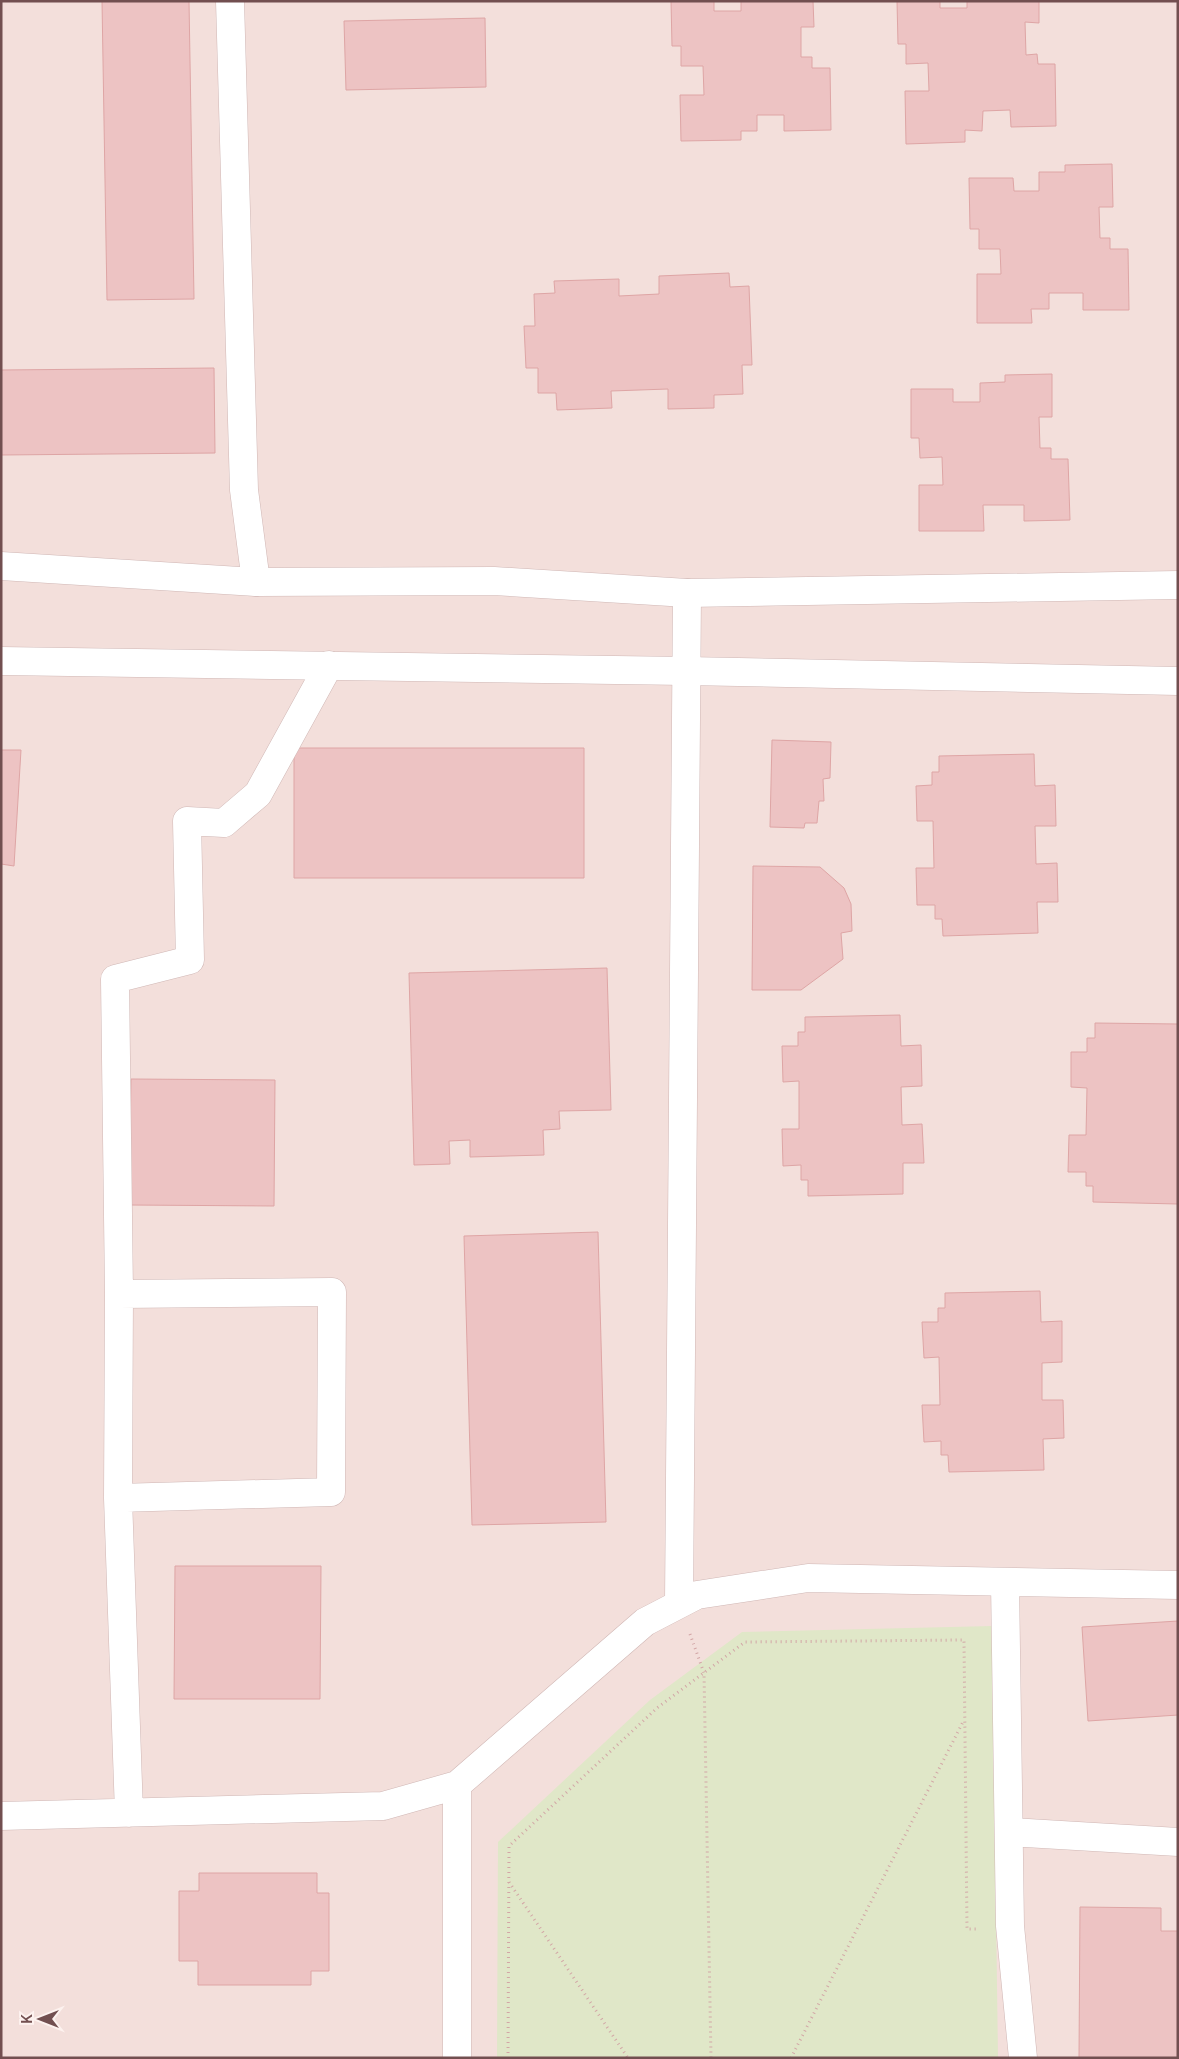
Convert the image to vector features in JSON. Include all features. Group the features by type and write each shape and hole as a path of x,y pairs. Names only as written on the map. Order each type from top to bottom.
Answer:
{"street":[{"path":"230,1 244,490 256,582"},
{"path":"1,566 256,582 494,581 687,593 1178,584"},
{"path":"679,1604 687,593"},
{"path":"1,661 686,671 1178,681"},
{"path":"129,1813 118,1498 119,1294 115,979 190,960 187,821 224,823 258,794 328,665"},
{"path":"118,1498 332,1492 332,1292 119,1294"},
{"path":"1,1816 384,1806 457,1785 645,1622 697,1595 808,1578 1178,1585"},
{"path":"1005,1582 1010,1926 1023,2058"},
{"path":"457,1785 457,2058"},
{"path":"1010,1832 1178,1842"}],"path":[{"path":"679,1604 704,1673 711,2058"},
{"path":"508,2058 509,1846 657,1708 745,1642 964,1640 967,1929 1010,1926"},
{"path":"791,2058 964,1719"},
{"path":"509,1882 628,2058"}],"shaded area":[{"path":"1,1 1178,1 1178,2058 1,2058"}],"green space":[{"path":"992,1626 998,2058 497,2058 498,1842 650,1700 742,1632"}],"building":[{"path":"102,1 189,1 194,299 107,300"},
{"path":"671,1 714,1 714,11 741,11 741,1 813,1 814,27 801,27 801,57 812,57 812,68 830,68 831,130 784,131 784,115 757,115 757,131 741,131 741,140 681,141 680,95 704,95 703,66 681,66 681,46 672,46"},
{"path":"897,1 940,1 940,8 967,8 967,1 1039,1 1039,23 1025,22 1026,55 1037,54 1038,64 1055,64 1056,126 1011,127 1010,110 983,111 982,131 965,130 965,142 906,144 905,91 929,91 928,63 906,64 906,44 898,44"},
{"path":"485,18 486,87 346,90 344,21"},
{"path":"1112,164 1113,207 1099,207 1100,238 1110,238 1110,249 1128,249 1129,310 1083,310 1083,293 1049,293 1049,309 1031,309 1032,323 977,323 977,274 1001,274 1000,249 979,249 979,229 970,229 969,178 1013,178 1014,191 1039,191 1039,172 1065,172 1065,165"},
{"path":"729,273 730,287 749,286 752,365 742,365 743,394 714,395 714,408 668,409 668,389 611,391 612,408 557,410 556,393 538,393 538,368 526,368 524,326 535,326 534,294 555,293 554,281 619,279 619,296 659,294 659,276"},
{"path":"214,368 215,453 1,455 1,370"},
{"path":"1052,374 1052,417 1039,417 1040,448 1051,448 1051,459 1068,459 1070,520 1024,521 1024,505 983,505 984,531 919,531 919,485 943,485 942,457 920,458 919,438 911,438 911,389 953,389 953,402 980,402 980,383 1005,382 1005,375"},
{"path":"772,740 831,742 830,778 823,779 824,801 819,801 817,823 805,823 804,828 770,827"},
{"path":"294,748 584,748 584,878 294,878"},
{"path":"1,750 21,750 14,866 1,864"},
{"path":"1034,754 1035,786 1055,785 1056,826 1035,826 1036,864 1057,863 1058,902 1037,902 1038,933 943,936 942,919 935,919 935,905 917,905 916,868 934,868 933,821 917,821 916,786 932,785 932,772 939,772 939,756"},
{"path":"753,866 820,867 844,888 851,904 852,931 841,933 843,959 801,990 752,990"},
{"path":"607,968 611,1110 559,1111 560,1129 543,1130 544,1155 470,1157 470,1140 449,1141 450,1164 414,1165 409,973"},
{"path":"900,1015 901,1046 921,1045 922,1086 901,1087 902,1125 922,1124 924,1163 903,1163 903,1194 808,1196 808,1180 801,1180 801,1165 783,1166 782,1129 799,1129 799,1081 783,1082 782,1046 798,1046 798,1032 805,1032 805,1017"},
{"path":"1095,1023 1178,1024 1178,1204 1093,1202 1093,1186 1086,1186 1086,1172 1068,1172 1069,1135 1086,1135 1087,1088 1071,1087 1071,1052 1087,1052 1087,1038 1095,1038"},
{"path":"131,1079 275,1080 274,1206 129,1205"},
{"path":"598,1232 606,1522 472,1525 464,1236"},
{"path":"1040,1291 1041,1322 1062,1321 1062,1362 1042,1363 1042,1400 1063,1400 1064,1438 1043,1439 1044,1470 949,1472 948,1455 941,1455 941,1441 924,1442 922,1405 940,1405 939,1357 924,1358 922,1322 938,1322 938,1308 945,1308 945,1293"},
{"path":"175,1566 321,1566 320,1699 174,1699"},
{"path":"1178,1621 1178,1715 1088,1721 1082,1627"},
{"path":"199,1873 317,1873 317,1893 329,1893 329,1971 311,1971 311,1985 198,1985 198,1961 179,1961 179,1891 199,1891"},
{"path":"1080,1907 1161,1908 1161,1931 1178,1931 1178,2058 1079,2058"}]}
